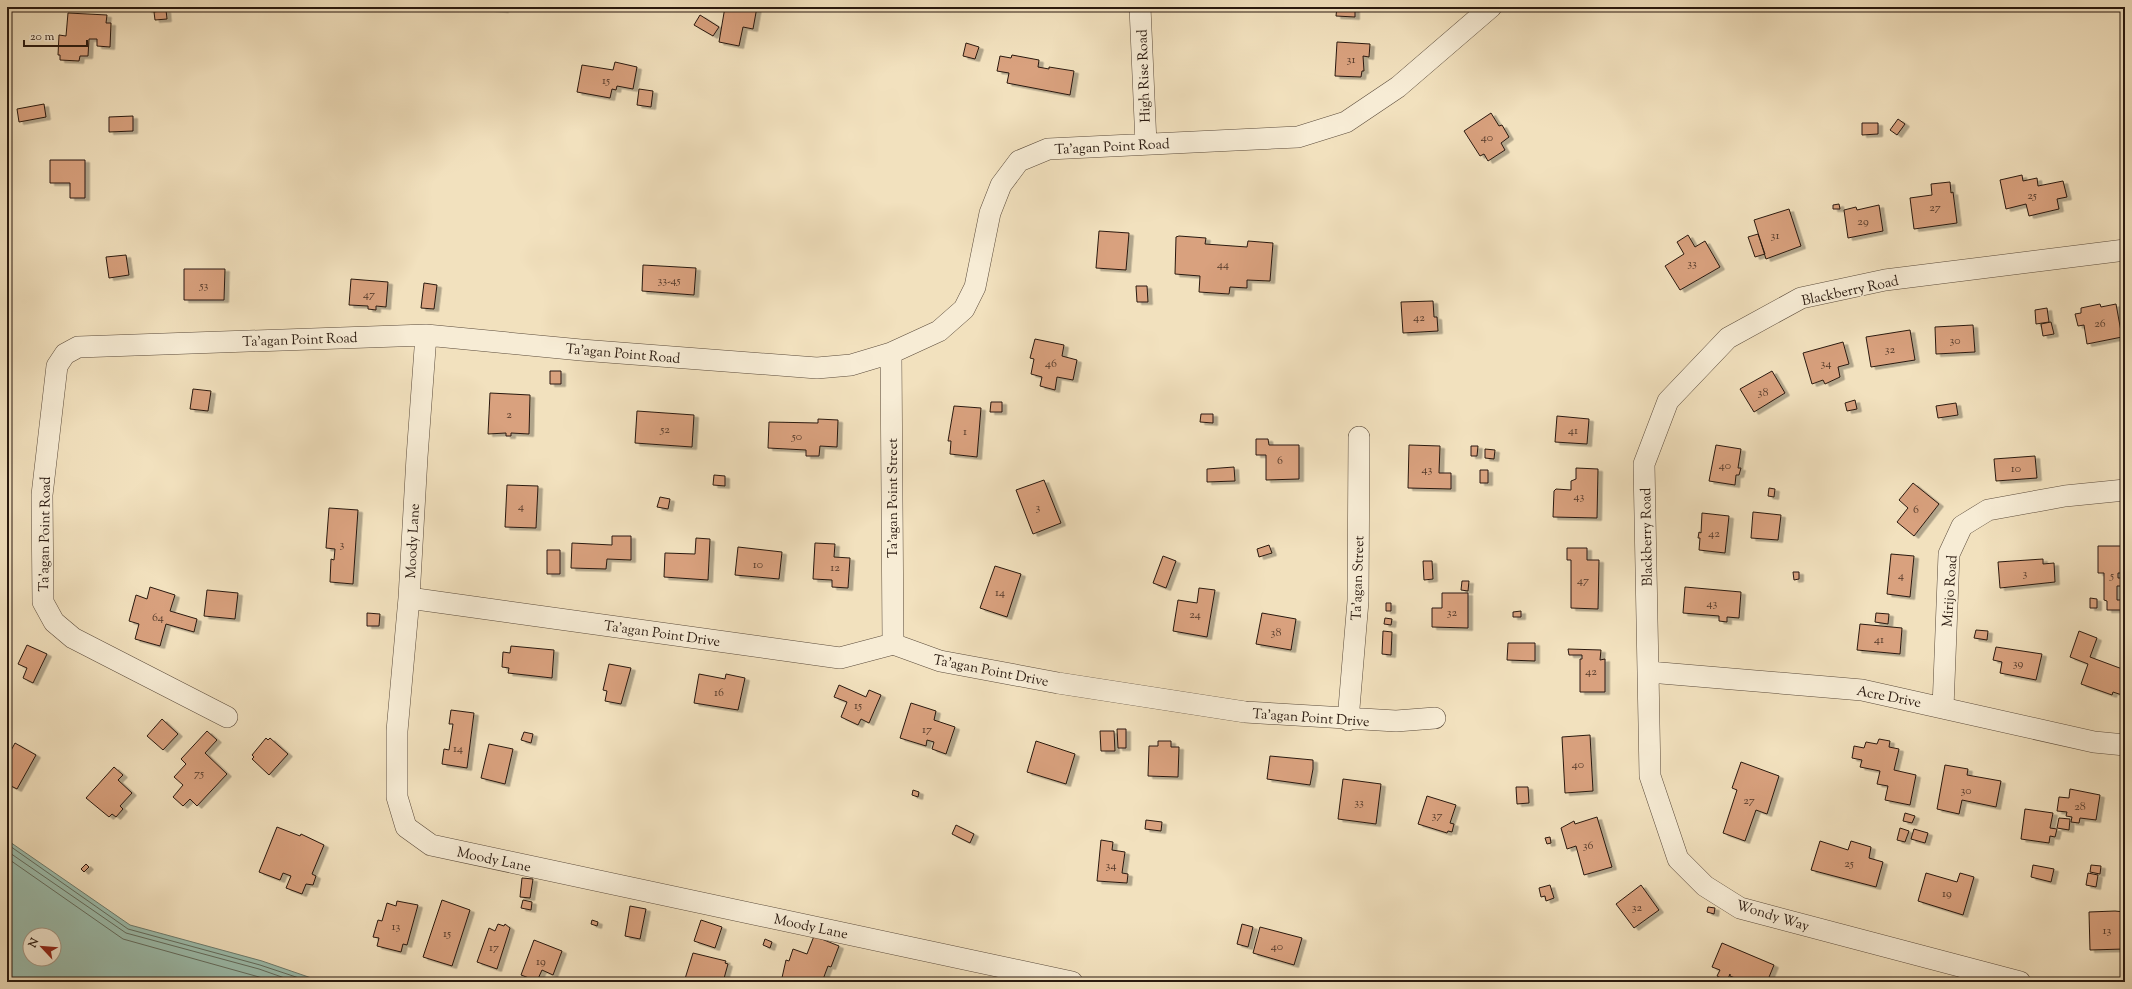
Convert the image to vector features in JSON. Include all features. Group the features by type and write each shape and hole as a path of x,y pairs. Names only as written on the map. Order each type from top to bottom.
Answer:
{"street":[{"name":"High Rise Road","path":"1140,7 1146,144"},
{"name":"Ta'agan Point Road","path":"227,718 73,638 54,622 44,602 42,496 56,366 65,354 78,347 426,335 581,350 816,368 851,365 891,353 939,331 964,309 975,287 990,213 1002,185 1019,161 1048,149 1298,137 1346,122 1398,87 1491,7"},
{"name":"Blackberry Road","path":"1649,672 1644,464 1668,401 1728,338 1801,298 1885,280 2125,250"},
{"name":"Moody Lane","path":"426,335 416,457 409,598 397,731 396,797 406,827 431,845 1072,982"},
{"name":"Ta'agan Point Street","path":"891,353 893,644"},
{"name":"Ta'agan Street","path":"1348,720 1358,601 1359,437"},
{"name":"Mirijo Road","path":"1943,708 1949,554 1962,526 1988,510 2065,496 2125,490"},
{"name":"Ta'agan Point Drive","path":"409,598 840,658 893,644 940,661 1058,683 1245,712 1348,720 1396,721 1434,718"},
{"name":"Acre Drive","path":"1649,672 1862,690 2094,742 2125,745"},
{"name":"Wondy Way","path":"1649,672 1650,776 1678,859 1705,886 1740,908 2020,982"}],"water":[{"path":"7,840 130,925 262,961 323,982 7,982"}],"building":[{"path":"147,7 174,7 147,10"},
{"path":"475,7 504,7 504,10"},
{"path":"725,7 757,7 753,29 743,27 739,46 719,42"},
{"path":"1337,7 1355,7 1355,17 1336,16"},
{"path":"166,10 167,19 155,20 154,12"},
{"path":"68,13 107,15 106,23 111,23 110,47 97,46 97,39 89,39 88,56 80,56 79,61 60,60 60,55 58,55 59,35 66,36"},
{"path":"700,15 719,27 713,36 694,25"},
{"path":"1337,42 1370,44 1369,57 1363,56 1364,71 1362,71 1361,77 1335,76"},
{"path":"966,43 979,47 975,59 963,56"},
{"path":"1012,55 1039,60 1038,67 1049,69 1049,67 1074,71 1070,95 1007,83 1009,73 997,71 1000,56 1011,58"},
{"path":"615,62 637,67 633,89 617,86 616,90 612,89 610,98 577,92 582,65 613,70"},
{"path":"639,89 653,91 651,107 637,105"},
{"path":"44,104 46,117 19,122 17,109"},
{"path":"1491,113 1499,126 1502,125 1509,137 1501,143 1505,150 1488,161 1484,154 1480,156 1464,131"},
{"path":"133,116 133,131 109,132 109,117"},
{"path":"1898,119 1905,124 1897,135 1890,130"},
{"path":"1862,123 1878,123 1878,134 1862,135"},
{"path":"50,160 85,160 85,198 70,198 70,183 50,183"},
{"path":"2022,175 2023,181 2037,178 2038,186 2063,181 2067,197 2057,199 2059,209 2029,216 2026,204 2006,209 2000,180"},
{"path":"1950,182 1951,193 1953,192 1957,223 1914,229 1910,198 1932,195 1931,184"},
{"path":"1839,204 1840,209 1833,209 1833,205"},
{"path":"1879,205 1883,231 1848,238 1844,210 1856,207 1857,210"},
{"path":"1789,209 1801,246 1766,259 1754,220"},
{"path":"1099,231 1129,233 1126,270 1096,268"},
{"path":"1758,234 1765,254 1755,257 1748,237"},
{"path":"1688,235 1695,247 1705,241 1720,267 1680,290 1665,266 1684,254 1677,242"},
{"path":"1176,237 1206,238 1205,244 1247,247 1248,241 1273,243 1270,281 1247,280 1247,288 1230,287 1229,294 1199,292 1200,276 1175,274"},
{"path":"126,255 129,275 109,278 106,257"},
{"path":"643,265 696,268 694,295 642,291"},
{"path":"184,269 225,269 224,300 184,300"},
{"path":"351,279 388,282 386,307 376,306 376,310 368,309 368,306 349,305"},
{"path":"424,283 437,285 434,309 421,308"},
{"path":"1136,286 1147,286 1148,302 1137,302"},
{"path":"1433,301 1434,317 1437,317 1438,331 1403,333 1401,302"},
{"path":"2100,304 2101,307 2116,304 2122,337 2087,344 2084,325 2078,326 2075,314 2081,313 2081,308"},
{"path":"2047,308 2049,322 2036,324 2035,310"},
{"path":"2051,322 2054,334 2043,336 2041,324"},
{"path":"1973,325 1975,352 1936,354 1935,327"},
{"path":"1910,330 1915,360 1871,367 1866,337"},
{"path":"1035,339 1064,345 1062,356 1077,360 1073,380 1057,377 1055,390 1040,386 1042,377 1031,374 1034,359 1030,358"},
{"path":"1843,342 1849,364 1838,367 1840,377 1825,384 1823,380 1812,384 1803,353"},
{"path":"550,371 561,371 561,384 550,384"},
{"path":"1772,371 1785,393 1754,412 1740,389"},
{"path":"193,389 211,391 208,411 190,409"},
{"path":"490,393 530,395 529,434 511,433 511,436 506,436 506,433 488,434"},
{"path":"1855,400 1857,409 1847,411 1845,403"},
{"path":"991,402 1002,402 1002,412 990,412"},
{"path":"1956,403 1958,415 1938,418 1936,406"},
{"path":"954,406 981,408 977,457 950,454 951,441 948,441"},
{"path":"637,411 694,415 692,447 635,443"},
{"path":"1201,414 1213,414 1213,423 1200,422"},
{"path":"1557,416 1589,419 1587,444 1555,442"},
{"path":"818,419 838,420 837,447 820,446 819,456 806,456 806,450 768,448 769,422 818,423"},
{"path":"1256,439 1268,439 1269,445 1299,445 1299,479 1266,480 1266,455 1256,455"},
{"path":"1409,445 1440,446 1439,473 1451,473 1451,489 1408,488"},
{"path":"1716,445 1741,449 1738,468 1741,468 1739,475 1736,475 1735,485 1709,481"},
{"path":"1471,446 1478,446 1477,456 1471,456"},
{"path":"1485,449 1495,450 1494,459 1485,458"},
{"path":"2035,456 2037,478 1996,481 1994,459"},
{"path":"1234,467 1235,481 1207,482 1207,469"},
{"path":"1576,468 1598,469 1597,518 1553,517 1554,491 1556,489 1571,490 1571,481 1576,479"},
{"path":"1480,470 1488,470 1488,483 1480,483"},
{"path":"714,475 725,476 725,486 713,485"},
{"path":"1044,480 1061,523 1033,534 1016,490"},
{"path":"1913,483 1939,504 1914,536 1897,522 1908,508 1899,500"},
{"path":"507,485 538,486 536,528 505,527"},
{"path":"1769,488 1775,489 1774,497 1768,496"},
{"path":"660,497 670,499 668,509 657,507"},
{"path":"329,508 358,510 353,584 330,582 331,559 334,560 335,549 326,548"},
{"path":"1753,512 1781,515 1778,540 1751,538"},
{"path":"1702,513 1729,516 1725,553 1699,550 1700,538 1698,538 1699,532 1701,533"},
{"path":"612,536 631,536 631,560 607,559 606,569 571,568 572,543 612,545"},
{"path":"696,538 710,539 708,580 664,577 665,553 695,554"},
{"path":"815,543 835,544 834,557 850,558 848,588 832,587 832,580 813,579"},
{"path":"1269,545 1272,553 1259,557 1257,549"},
{"path":"2098,546 2125,546 2124,573 2118,573 2118,578 2124,578 2124,586 2117,586 2117,600 2125,600 2125,610 2107,610 2107,601 2104,600 2104,573 2098,573"},
{"path":"738,547 782,552 779,579 735,575"},
{"path":"1567,548 1587,548 1587,560 1599,560 1598,609 1571,608 1571,560 1567,560"},
{"path":"547,550 560,550 560,574 547,574"},
{"path":"1891,554 1914,556 1910,597 1887,594"},
{"path":"1163,556 1176,561 1166,588 1153,583"},
{"path":"2043,559 2043,564 2054,563 2055,582 2000,588 1998,562"},
{"path":"1423,561 1432,561 1433,579 1424,580"},
{"path":"995,566 1021,574 1007,617 980,608"},
{"path":"1793,572 1799,572 1799,579 1794,580"},
{"path":"1462,581 1469,581 1468,591 1461,590"},
{"path":"150,587 175,595 170,611 197,619 194,632 166,624 160,646 135,639 139,624 129,621 136,595 147,599"},
{"path":"1685,587 1741,592 1739,618 1727,617 1727,622 1719,621 1719,616 1683,613"},
{"path":"1199,588 1215,590 1207,637 1173,631 1178,600 1197,603"},
{"path":"207,590 238,593 235,619 204,616"},
{"path":"1442,593 1468,593 1468,628 1432,627 1432,608 1442,608"},
{"path":"2090,598 2097,599 2097,608 2090,608"},
{"path":"1386,603 1391,603 1391,611 1386,611"},
{"path":"1521,611 1521,617 1513,617 1513,612"},
{"path":"367,613 380,614 379,626 367,626"},
{"path":"1262,613 1296,619 1291,650 1256,644"},
{"path":"1876,613 1889,614 1888,624 1875,622"},
{"path":"1385,618 1392,619 1391,625 1384,624"},
{"path":"1860,624 1902,628 1900,654 1857,650"},
{"path":"1976,630 1988,631 1987,640 1974,638"},
{"path":"1383,631 1392,632 1391,655 1382,654"},
{"path":"2079,631 2097,638 2090,657 2125,670 2125,696 2113,692 2112,695 2081,684 2088,664 2070,657"},
{"path":"1508,643 1535,643 1535,661 1507,660"},
{"path":"27,645 47,654 33,683 23,678 27,668 18,664"},
{"path":"511,646 554,650 552,678 508,673 509,668 502,667 503,652 510,653"},
{"path":"1996,647 2042,654 2036,680 2000,673 2002,662 1993,660"},
{"path":"1568,649 1601,650 1600,660 1605,659 1605,692 1580,692 1580,659 1582,659 1582,655 1569,655"},
{"path":"609,664 631,668 621,704 605,701 607,691 603,690"},
{"path":"699,674 725,679 726,674 745,678 738,710 694,703"},
{"path":"839,685 866,697 869,690 881,695 869,723 861,719 858,725 841,717 847,702 834,697"},
{"path":"911,703 936,711 934,720 955,727 946,754 932,749 934,742 927,740 926,746 900,738"},
{"path":"451,710 474,713 467,768 442,764 444,749 449,750 453,724 449,724"},
{"path":"162,719 178,734 163,750 147,736"},
{"path":"1117,729 1126,729 1126,748 1118,748"},
{"path":"207,731 217,740 205,753 227,774 197,806 190,799 183,806 173,797 183,785 174,777 186,764 181,759"},
{"path":"1100,731 1114,731 1115,751 1101,751"},
{"path":"524,732 533,734 531,743 521,740"},
{"path":"1590,735 1593,791 1565,793 1562,737"},
{"path":"266,738 268,740 270,738 288,754 269,775 252,759 254,757 252,755"},
{"path":"1879,739 1890,741 1889,747 1899,749 1894,770 1916,775 1910,805 1885,800 1888,786 1877,784 1880,771 1860,767 1862,760 1852,758 1854,746 1864,748 1866,742 1877,744"},
{"path":"1036,741 1075,754 1066,784 1027,772"},
{"path":"1158,741 1171,741 1171,747 1179,747 1178,777 1148,776 1149,746 1158,746"},
{"path":"15,743 36,755 17,789 7,784 7,758"},
{"path":"489,744 513,749 505,784 481,778"},
{"path":"1270,756 1313,760 1310,785 1267,779"},
{"path":"1741,762 1779,776 1767,814 1756,810 1745,841 1723,833 1737,790 1732,788"},
{"path":"1945,765 1968,769 1967,775 2001,781 1996,807 1962,800 1959,814 1937,809"},
{"path":"114,767 123,775 118,780 132,793 120,806 123,809 116,817 112,814 109,817 86,798"},
{"path":"1343,779 1381,784 1376,824 1338,819"},
{"path":"1516,787 1528,787 1529,803 1517,804"},
{"path":"2070,789 2100,795 2096,820 2080,818 2079,823 2071,822 2072,817 2066,816 2067,812 2057,811 2059,797 2069,798"},
{"path":"913,790 919,792 918,797 912,795"},
{"path":"1427,796 1456,805 1450,823 1454,824 1452,832 1448,831 1447,833 1418,824"},
{"path":"2025,809 2053,813 2050,828 2057,829 2055,837 2050,836 2049,843 2021,839"},
{"path":"1905,813 1915,816 1912,823 1903,821"},
{"path":"1597,817 1612,867 1584,875 1576,846 1567,849 1561,828 1574,821 1575,824"},
{"path":"2059,818 2070,819 2069,830 2057,828"},
{"path":"1146,820 1162,822 1161,831 1145,829"},
{"path":"956,825 974,834 970,843 952,834"},
{"path":"277,827 300,836 301,834 324,845 312,874 316,876 313,885 306,884 302,894 286,888 291,876 283,873 280,880 259,872"},
{"path":"1900,828 1909,831 1905,842 1897,840"},
{"path":"1914,829 1928,833 1925,843 1911,839"},
{"path":"1550,837 1551,843 1547,844 1545,838"},
{"path":"1101,840 1113,842 1112,850 1125,852 1122,873 1128,874 1127,883 1097,881"},
{"path":"1820,841 1848,850 1851,841 1871,847 1869,858 1883,862 1876,887 1811,870"},
{"path":"86,864 89,867 84,872 81,869"},
{"path":"2033,865 2054,869 2051,882 2031,877"},
{"path":"2091,865 2101,866 2100,874 2090,872"},
{"path":"1926,873 1957,882 1960,873 1974,877 1963,915 1918,901"},
{"path":"2088,873 2098,875 2096,887 2086,885"},
{"path":"522,878 533,879 530,898 520,897"},
{"path":"1550,885 1554,898 1546,901 1545,896 1541,897 1539,888"},
{"path":"1641,885 1659,910 1634,928 1616,904"},
{"path":"442,900 470,910 452,966 423,957"},
{"path":"523,900 532,902 531,910 521,908"},
{"path":"397,901 418,905 407,945 403,944 401,952 377,946 379,938 373,937 378,920 382,921 387,903 396,906"},
{"path":"630,906 646,909 640,939 625,936"},
{"path":"1708,907 1715,908 1714,914 1707,912"},
{"path":"2089,912 2125,912 2124,949 2090,950"},
{"path":"592,920 598,922 597,926 591,924"},
{"path":"701,920 722,927 715,948 694,941"},
{"path":"498,924 504,926 505,924 510,928 497,969 477,962 489,928 495,931"},
{"path":"1242,924 1253,927 1248,947 1237,944"},
{"path":"1260,927 1302,938 1294,965 1253,953"},
{"path":"814,936 839,946 831,967 828,966 822,982 781,982 786,960 789,961 793,949 807,954"},
{"path":"765,939 772,942 770,948 763,945"},
{"path":"534,940 562,951 553,975 542,970 537,981 521,975"},
{"path":"1722,943 1774,965 1767,982 1745,982 1730,976 1730,974 1727,981 1717,976 1720,970 1712,967"},
{"path":"693,953 726,961 725,963 728,964 723,982 684,982"}]}
